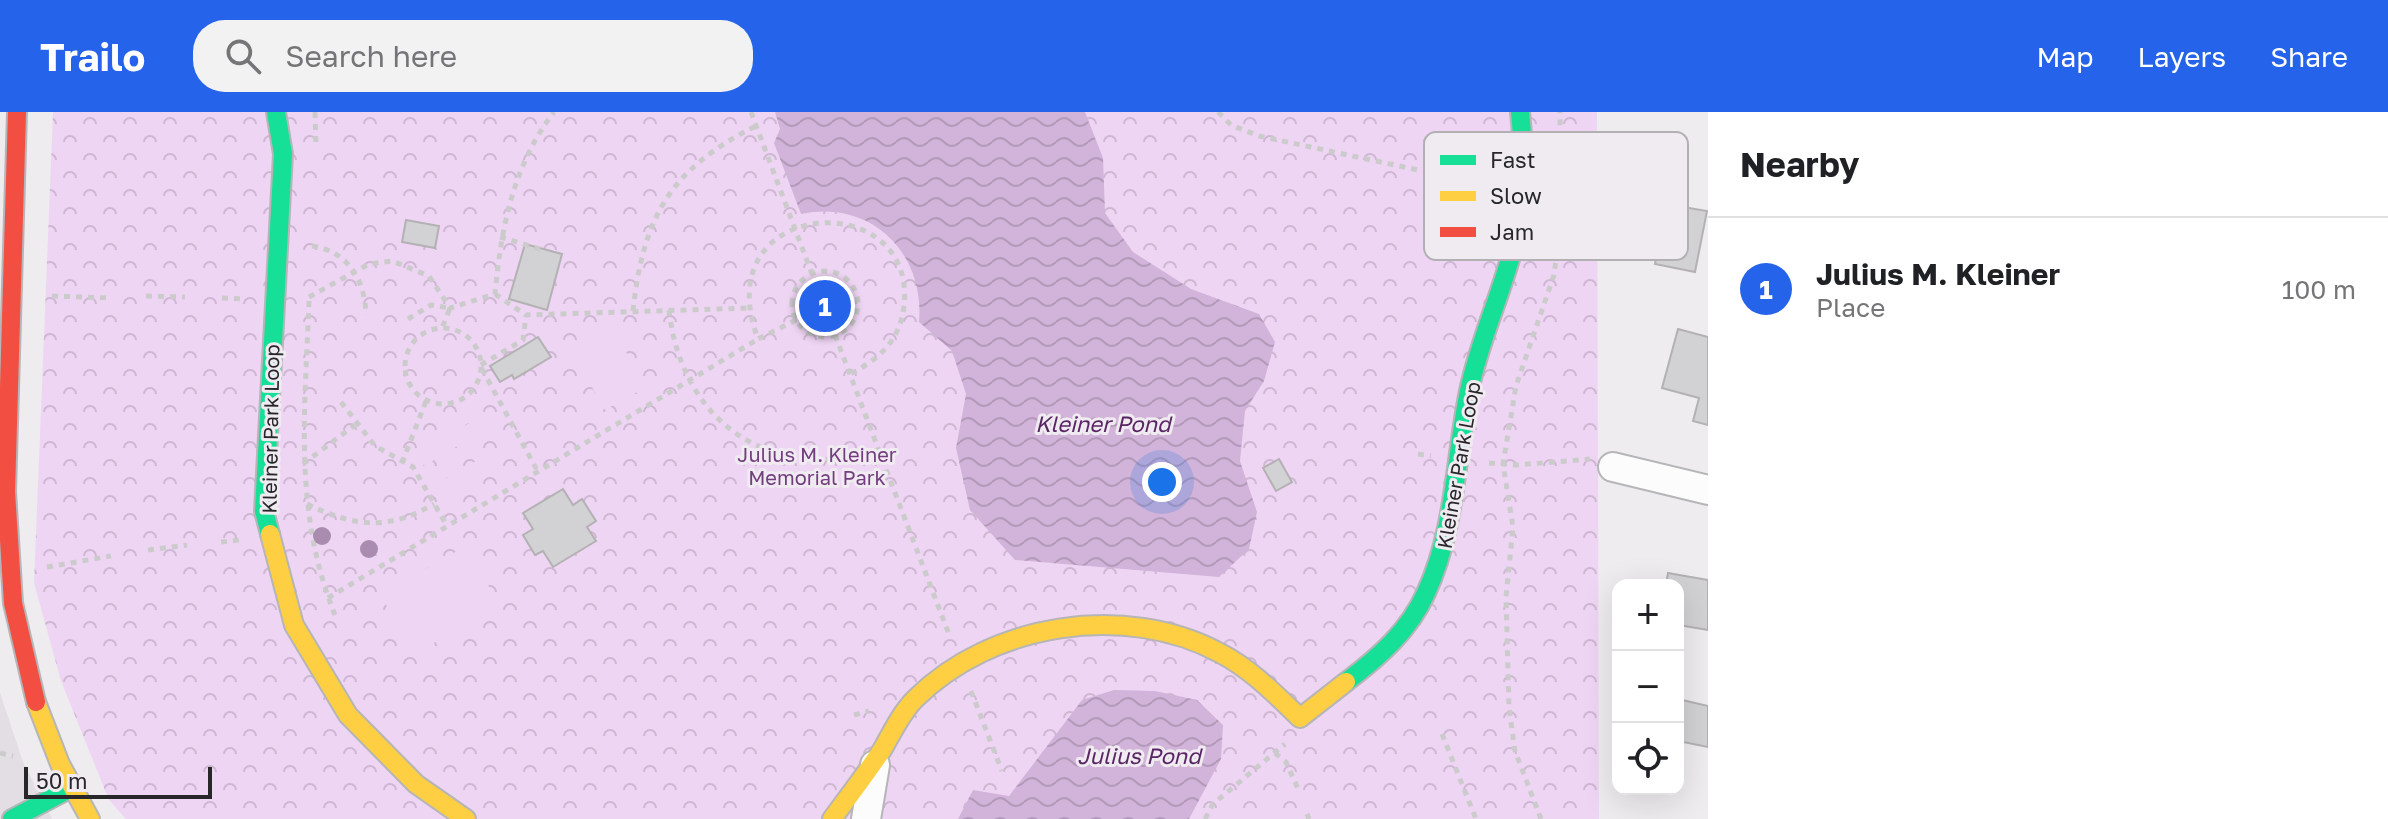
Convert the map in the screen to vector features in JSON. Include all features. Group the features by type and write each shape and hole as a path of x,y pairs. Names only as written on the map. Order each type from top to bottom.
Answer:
{"street":[{"path":"17,112 5,476 6,567 20,651 35,704 71,788 90,819"},
{"name":"Kleiner Park Loop","path":"276,112 283,154 264,511 294,625 348,715 416,784 466,819"},
{"name":"Kleiner Park Loop","path":"1520,112 1521,132"},
{"name":"Kleiner Park Loop","path":"877,758 914,700 961,663 1021,636 1086,624 1147,628 1210,647 1266,684 1300,718 1346,683 1408,626 1434,579 1450,529 1470,387 1509,260"},
{"path":"1613,467 1708,490"},
{"path":"832,819 877,758"},
{"path":"866,819 877,758"},
{"path":"12,819 71,788"}],"path":[{"path":"495,294 500,237 517,179 554,112"},
{"path":"751,112 812,274"},
{"path":"1218,112 1231,125 1259,136 1423,171"},
{"path":"1560,112 1560,132"},
{"path":"633,311 638,265 650,226 672,189 719,144 756,126"},
{"path":"758,339 749,308 748,288 756,263 772,242 794,227 819,220 844,222 868,232 887,249 900,271 905,296 902,321 891,344 873,363 850,374"},
{"path":"500,237 540,249"},
{"path":"311,259 312,246 325,248 345,259 355,272 365,298 366,315"},
{"path":"1541,819 1515,751 1509,708 1506,597 1513,527 1503,464 1516,386 1554,275 1556,260"},
{"path":"309,297 369,264 392,261 429,276 450,308"},
{"path":"822,271 843,275 856,292 859,303 853,323 835,335 813,334 796,320 792,299 802,280 812,274 822,271"},
{"path":"310,284 303,464 309,534 335,615"},
{"path":"408,319 431,305 450,308 495,294"},
{"path":"495,294 526,315 749,308"},
{"path":"52,296 111,298"},
{"path":"146,296 185,297"},
{"path":"222,298 247,299"},
{"path":"442,328 450,308"},
{"path":"669,310 672,338 689,381 705,407 730,430 757,446 789,457 821,461 850,459 878,450"},
{"path":"526,315 523,340 482,366 479,381 463,400 451,404 426,401 408,383 405,358 418,337 442,328 466,335 475,344 482,366 538,472"},
{"path":"328,598 758,339 796,320"},
{"path":"835,335 953,643"},
{"path":"402,463 426,401"},
{"path":"341,402 355,425 375,446 413,467 447,526"},
{"path":"303,464 355,425"},
{"path":"1418,454 1503,464 1598,459 1613,467"},
{"path":"306,503 334,517 371,524 408,519 434,504"},
{"path":"221,542 247,539"},
{"path":"148,550 187,545"},
{"path":"47,567 111,556"},
{"path":"968,682 1002,771"},
{"path":"1442,734 1476,819"},
{"path":"1205,819 1213,804 1291,739"},
{"path":"0,753 13,756"},
{"path":"1275,753 1286,762 1299,791"}],"shaded area":[{"path":"0,693 23,762 52,819 0,819"}],"green space":[{"name":"Julius M. Kleiner Memorial Park","path":"53,112 1597,112 1597,132 1424,132 1424,260 1597,260 1599,819 126,819 109,800 61,681 34,583"},
{"path":"612,327 646,387 605,410 571,351"},
{"path":"488,412 495,424 424,466 417,454"},
{"path":"506,443 513,455 442,496 435,485"},
{"path":"466,546 500,606 414,654 380,594"}],"water":[{"name":"Kleiner Pond","path":"775,112 1085,112 1103,158 1105,213 1133,252 1191,289 1259,314 1275,342 1264,381 1245,411 1240,461 1257,512 1249,549 1219,577 1015,560 970,510 956,448 966,394 952,351 919,322 919,297 903,254 888,236 871,223 850,215 826,212 801,214 774,143 780,129"},
{"name":"Julius Pond","path":"1114,690 1155,691 1197,700 1223,725 1221,759 1189,819 958,819 973,790 1009,796 1082,700"}],"building":[{"path":"1688,208 1707,211 1695,272 1655,264 1656,260 1688,260"},
{"path":"406,220 439,226 435,248 402,242"},
{"path":"525,244 562,254 547,310 509,299"},
{"path":"1678,329 1708,337 1708,425 1693,421 1699,398 1662,388"},
{"path":"538,337 551,357 514,379 512,375 500,382 490,366"},
{"path":"1279,459 1292,482 1276,491 1263,468"},
{"path":"563,489 573,505 582,499 596,521 587,527 596,541 553,567 543,551 535,555 523,535 533,529 523,513"},
{"path":"1668,573 1708,580 1708,630 1684,626 1684,579 1667,579"},
{"path":"1684,700 1708,706 1708,747 1684,742"}],"traffic: fast":[{"path":"270,534 264,511 283,154 276,112"},
{"path":"1520,112 1521,132"},
{"path":"1346,682 1402,631 1419,607 1436,568 1449,518 1474,371 1510,260"},
{"path":"12,819 71,788"}],"traffic: slow":[{"path":"270,534 294,625 348,715 416,784 466,819"},
{"path":"832,819 915,699 946,673 981,653 1020,638 1060,628 1102,625 1143,628 1183,637 1220,653 1242,667 1300,718 1346,682"},
{"path":"36,702 60,764 90,819"}],"traffic: jam":[{"path":"17,112 6,492 13,603 36,702"}],"place":[{"name":"Julius M. Kleiner","path":"825,306"}]}
